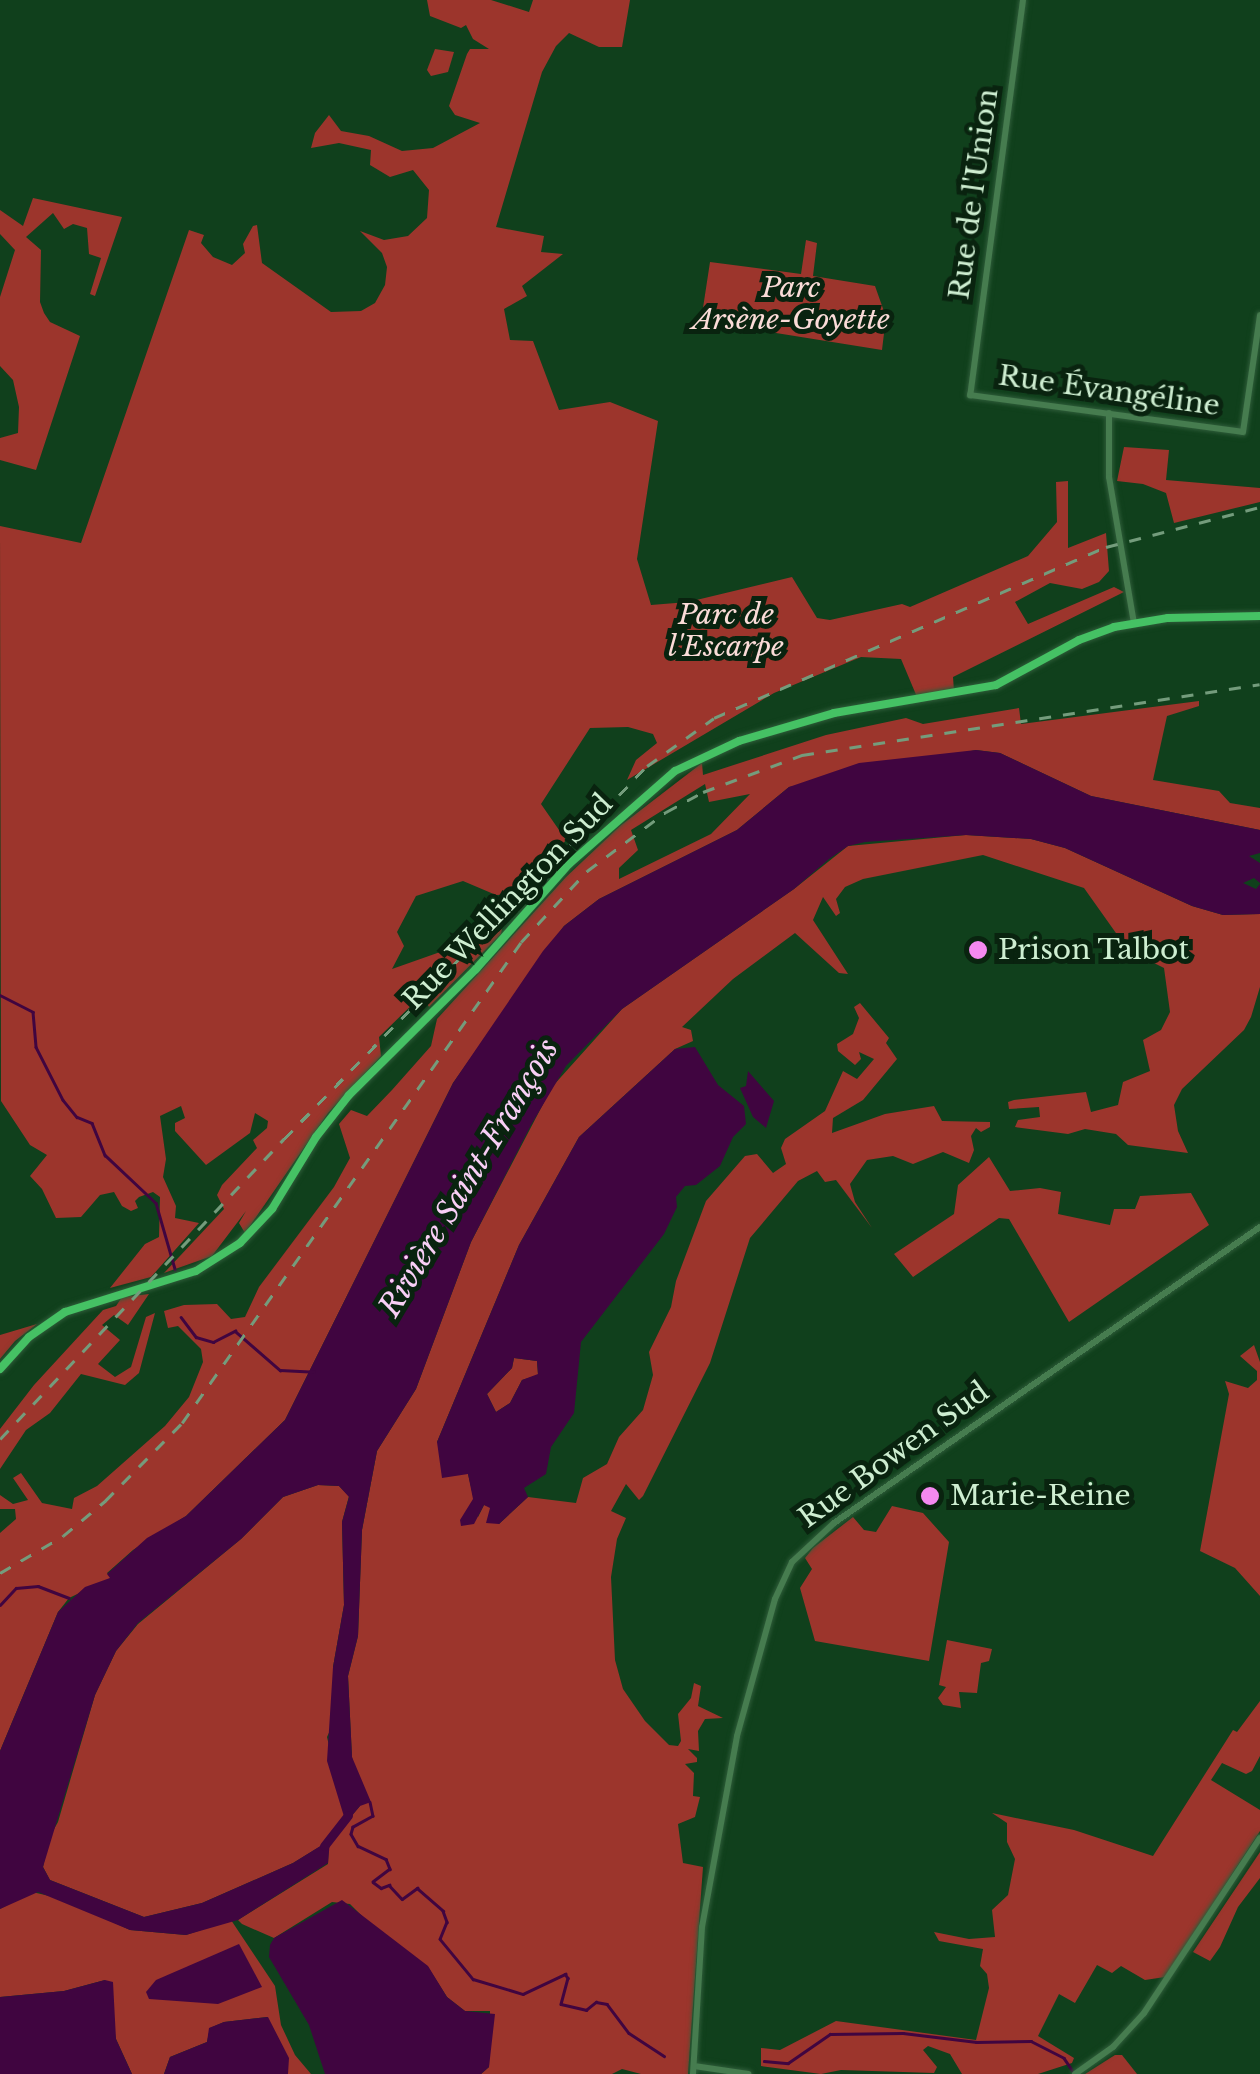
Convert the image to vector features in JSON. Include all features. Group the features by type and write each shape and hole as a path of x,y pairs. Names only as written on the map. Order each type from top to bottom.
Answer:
{"main road":[{"name":"Rue Wellington Sud","path":"0,1369 48,1323 96,1299 196,1270 240,1243 272,1209 316,1137 349,1095 476,969 568,864 675,771 739,741 816,718 1002,683 1087,636 1134,622 1260,616"}],"street":[{"name":"Rue de l'Union","path":"970,395 1022,0"},
{"name":"Rue Évangéline","path":"970,395 1244,432 1260,315"},
{"path":"1108,413 1107,466 1134,622"},
{"name":"Rue Bowen Sud","path":"694,2070 702,1926 738,1736 775,1599 792,1562 834,1523 1260,1226"},
{"path":"1074,2074 1104,2054 1136,2024 1260,1838"},
{"path":"694,2070 748,2074"}],"green space":[{"name":"Parc de l'Escarpe","path":"427,0 491,0 529,12 533,0 630,0 622,47 599,47 569,33 556,46 542,72 496,227 544,236 541,252 563,254 522,286 527,296 504,309 510,340 533,341 559,410 610,402 658,421 637,559 651,605 688,602 792,577 817,618 830,620 902,604 910,607 1028,556 1057,522 1056,482 1068,481 1068,548 1106,533 1109,571 1099,582 1082,589 1050,583 1015,602 1028,624 1114,587 1124,592 953,677 954,691 917,697 901,659 861,657 774,693 627,780 636,760 657,743 653,734 628,727 590,728 541,804 566,840 531,882 514,894 496,895 463,881 416,896 397,932 404,946 392,969 460,945 488,925 482,945 502,929 501,934 429,1007 422,995 379,1037 381,1056 328,1113 245,1233 239,1223 246,1211 212,1256 164,1273 224,1209 217,1195 222,1185 257,1148 253,1140 267,1128 268,1121 255,1113 250,1133 206,1165 175,1131 175,1123 185,1118 181,1106 160,1116 166,1159 163,1177 176,1206 175,1218 199,1223 151,1277 110,1288 145,1244 159,1237 160,1197 153,1192 139,1197 135,1201 138,1208 131,1211 122,1206 114,1192 100,1195 81,1217 56,1218 42,1189 30,1176 47,1155 30,1145 1,1101 0,526 81,543 189,230 204,235 201,243 213,257 232,265 245,253 243,244 257,225 262,263 331,312 361,311 375,303 385,285 387,267 382,253 360,231 384,240 408,236 427,218 429,190 413,170 390,177 370,165 371,150 339,143 311,148 315,133 329,115 341,131 369,136 402,151 433,148 480,123 455,115 449,106 470,49 489,49 473,39 466,25 461,28 430,16"},
{"path":"435,49 454,52 448,72 431,76 427,70"},
{"path":"33,198 122,217 95,296 90,294 101,258 89,254 87,228 73,224 64,229 53,213 26,237 41,250 40,302 44,313 50,322 80,336 36,470 0,460 0,438 18,433 19,407 13,380 0,366 0,297 15,250 0,234 0,210 23,226"},
{"name":"Parc Arsène-Goyette","path":"806,240 817,243 813,276 875,286 886,317 882,350 701,321 710,262 801,274"},
{"path":"1124,447 1169,450 1166,480 1260,488 1260,502 1174,523 1166,493 1143,484 1117,481"},
{"path":"1199,701 1199,706 1167,716 1153,780 1219,791 1230,803 1260,808 1260,830 1091,796 1000,753 976,750 789,787 737,830 599,899 564,926 453,1083 285,1420 186,1516 133,1550 107,1573 111,1578 69,1598 58,1612 0,1751 0,1533 16,1519 15,1509 0,1509 0,1495 13,1504 28,1500 13,1478 21,1473 42,1503 72,1509 74,1498 97,1486 165,1426 189,1397 203,1362 201,1349 178,1326 168,1328 164,1311 184,1305 217,1304 231,1319 245,1317 259,1287 334,1187 350,1158 339,1124 351,1110 367,1116 392,1090 431,1046 437,1019 566,877 620,826 702,763 703,775 826,735 906,718 923,724 1019,708 1021,724","holes":["705,784 709,802 750,794 711,834 619,879 619,868 638,850 631,830"]},
{"path":"966,835 1031,839 1065,848 1192,906 1223,915 1260,914 1260,987 1251,1017 1244,1030 1182,1089 1174,1105 1178,1131 1188,1153 1128,1145 1116,1134 1085,1129 1068,1134 1015,1127 1018,1120 1040,1117 1039,1107 1009,1109 1008,1102 1014,1100 1086,1092 1091,1112 1118,1105 1123,1082 1150,1071 1143,1040 1161,1030 1170,1012 1164,968 1128,950 1084,888 983,855 863,879 845,887 836,899 840,913 836,916 823,897 813,920 848,974 839,973 795,933 733,979 682,1027 691,1030 693,1041 675,1049 579,1137 519,1245 437,1442 468,1474 478,1517 484,1505 490,1506 499,1524 528,1497 576,1503 583,1478 607,1464 619,1437 643,1410 653,1375 649,1352 671,1307 676,1281 706,1201 745,1156 757,1154 773,1173 786,1164 781,1148 785,1139 825,1111 843,1071 857,1079 874,1059 859,1052 861,1059 855,1065 838,1051 837,1044 853,1034 859,1018 854,1007 860,1003 889,1038 886,1043 897,1059 863,1100 833,1118 832,1133 885,1114 934,1106 942,1121 990,1122 990,1127 981,1132 976,1128 971,1136 974,1150 969,1163 943,1152 913,1164 893,1156 867,1160 850,1184 855,1202 872,1228 836,1180 825,1182 817,1171 798,1181 750,1238 710,1363 643,1496 639,1500 626,1484 611,1511 626,1518 617,1539 611,1577 615,1660 623,1689 645,1721 669,1745 678,1746 681,1741 678,1714 691,1698 694,1683 701,1686 698,1706 723,1718 705,1719 698,1731 699,1751 688,1749 697,1758 697,1762 685,1764 694,1773 693,1796 700,1797 695,1817 678,1824 683,1863 703,1867 688,2074 641,2074 622,2069 612,2074 481,2074 489,2067 490,2011 465,2011 447,1997 428,1967 376,1930 350,1904 332,1902 274,1938 238,1920 328,1864 329,1841 293,1863 202,1903 144,1917 50,1880 43,1867 49,1838 58,1822 95,1695 116,1651 138,1624 241,1539 283,1497 318,1485 339,1486 349,1496 342,1522 344,1605 333,1667 333,1724 327,1737 347,1821 360,1806 352,1757 348,1676 358,1636 362,1530 377,1451 416,1389 471,1242 552,1087 622,1009 794,889 848,846"},
{"path":"989,1157 1010,1191 1040,1188 1061,1192 1058,1214 1110,1225 1114,1209 1135,1209 1140,1196 1191,1193 1209,1225 1069,1322 1009,1219 999,1218 913,1277 894,1254 954,1214 958,1185"},
{"path":"149,1294 128,1325 114,1315 102,1325 120,1340 98,1364 115,1377 131,1367 146,1317 155,1313 139,1373 125,1385 81,1374 50,1413 26,1430 0,1469 0,1429 34,1385 103,1310 116,1306 122,1297"},
{"path":"37,1324 15,1341 0,1359 0,1335"},
{"path":"1254,1345 1260,1362 1260,1596 1235,1568 1200,1551 1229,1394 1225,1381 1248,1388 1257,1380 1257,1371 1240,1356"},
{"path":"514,1358 537,1361 538,1375 522,1380 510,1403 496,1412 487,1394 512,1368"},
{"path":"892,1506 923,1513 949,1542 929,1661 815,1641 800,1588 812,1569 805,1558 813,1548 853,1517 864,1530 876,1532"},
{"path":"947,1640 992,1649 989,1661 981,1663 977,1693 959,1692 961,1708 943,1705 938,1698 946,1687 939,1685"},
{"path":"1260,1701 1260,1756 1252,1771 1246,1774 1222,1763 1211,1780 1260,1810 1260,1831 1165,1977 1145,1980 1121,1966 1112,1973 1097,1965 1075,2003 1059,1994 1038,2036 1074,2058 1072,2063 1038,2074 962,2074 950,2054 928,2046 923,2050 937,2067 934,2073 841,2070 821,2074 761,2066 761,2048 780,2050 836,2021 976,2040 989,1988 987,1974 980,1966 983,1949 939,1941 934,1932 969,1939 995,1937 992,1910 1008,1895 1015,1859 1007,1842 1007,1823 992,1813 1074,1830 1153,1856 1233,1730 1237,1732"},
{"path":"1260,1852 1260,1878 1238,1907 1220,1947 1210,1961 1193,1952"},
{"path":"32,1892 63,1899 130,1930 186,1935 231,1920 275,1986 281,2025 295,2055 311,2074 288,2074 288,2058 267,2017 224,2022 210,2028 207,2042 170,2057 164,2074 132,2074 116,2039 105,1980 64,1991 0,1997 0,1909"},
{"path":"1115,2055 1122,2055 1137,2074 1085,2074"}],"water":[{"name":"Rivière Saint-François","path":"976,750 1000,753 1091,796 1260,830 1260,853 1249,856 1260,863 1260,883 1254,878 1243,883 1256,889 1260,884 1260,914 1223,915 1192,906 1065,848 1031,839 966,835 865,842 848,846 829,859 794,889 622,1009 566,1066 531,1125 471,1242 416,1389 377,1451 362,1530 358,1636 348,1676 352,1757 371,1802 360,1806 346,1823 327,1761 333,1667 344,1605 342,1522 349,1497 339,1486 318,1485 283,1497 241,1539 138,1623 116,1651 95,1695 43,1867 50,1880 144,1917 202,1903 293,1863 330,1840 328,1863 238,1920 186,1935 130,1930 38,1892 0,1909 0,1751 58,1612 85,1587 110,1578 107,1574 147,1538 186,1516 285,1420 453,1083 564,926 599,899 737,830 789,787 859,763"},
{"path":"695,1047 718,1085 744,1106 746,1124 733,1137 720,1166 696,1185 685,1186 676,1197 677,1207 664,1234 581,1342 574,1413 551,1447 546,1474 524,1488 528,1497 499,1524 486,1523 490,1508 484,1505 474,1524 461,1526 460,1520 473,1499 468,1474 442,1478 437,1442 519,1245 579,1137 675,1049","holes":["514,1358 537,1361 538,1374 522,1380 510,1403 496,1412 487,1394 512,1368"]},
{"path":"748,1071 774,1101 766,1128 753,1117 740,1088 746,1086"},
{"path":"342,1900 428,1966 447,1997 465,2011 495,2014 489,2067 481,2074 325,2074 309,2025 269,1957 270,1945 274,1938"},
{"path":"239,1944 262,1987 218,2004 149,1999 146,1992 156,1980"},
{"path":"105,1980 113,1982 116,2039 132,2074 0,2074 0,1997 64,1991"},
{"path":"268,2017 289,2058 288,2074 164,2074 170,2057 207,2042 209,2028 224,2022"}],"waterway":[{"path":"0,995 33,1012 36,1047 63,1100 77,1117 92,1123 105,1155 156,1203 175,1269"},
{"path":"181,1317 196,1337 213,1342 235,1331 280,1370 314,1372"},
{"path":"0,1605 16,1588 38,1586 69,1598"},
{"path":"370,1802 373,1816 353,1827 351,1834 358,1846 386,1859 390,1869 373,1882 381,1888 389,1885 402,1899 417,1888 443,1911 447,1922 440,1939 473,1979 523,1994 565,1974 568,1978 561,2004 586,2010 596,2002 607,2004 629,2033 664,2056"},
{"path":"324,1846 348,1815"},
{"path":"764,2061 788,2063 830,2034 903,2033 976,2042 1031,2041 1064,2058 1074,2073"}],"railway":[{"path":"0,1439 284,1139 647,766 714,718 1106,547 1260,507"},
{"path":"0,1573 63,1536 105,1501 182,1423 521,942 587,871 666,812 703,792 802,755 1260,684"}],"place":[{"name":"Prison Talbot","path":"978,950"},
{"name":"Marie-Reine","path":"930,1496"}]}
